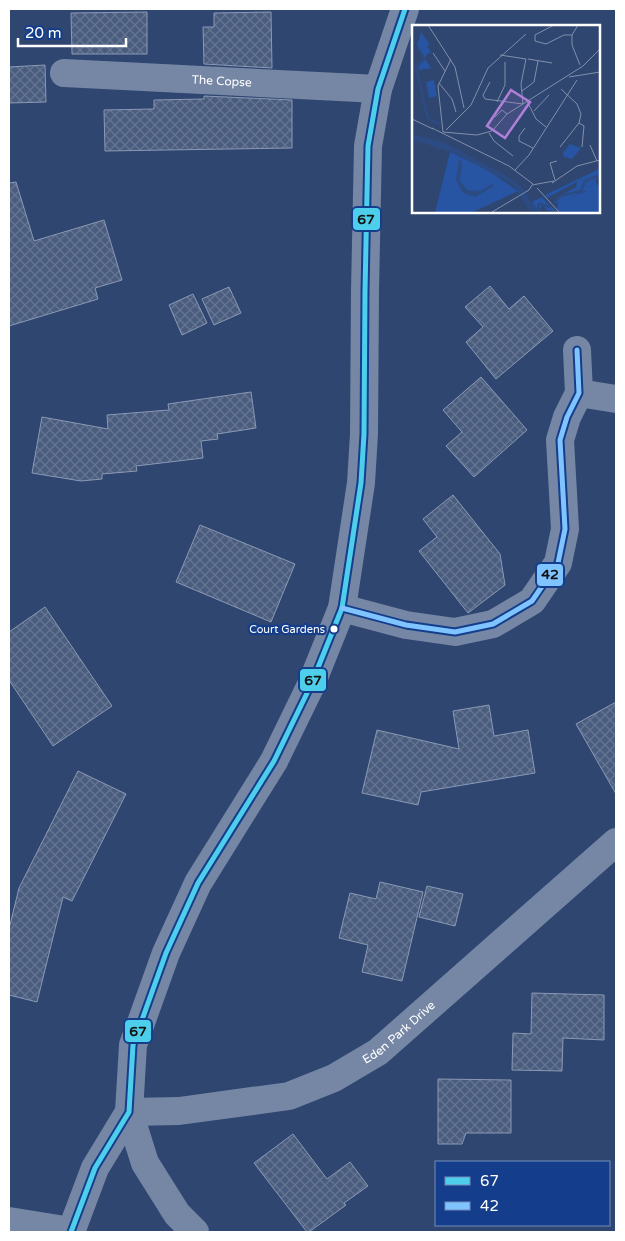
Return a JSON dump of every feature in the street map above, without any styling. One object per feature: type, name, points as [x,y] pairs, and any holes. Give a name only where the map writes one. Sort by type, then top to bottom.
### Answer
[{"type":"street","points":[[195,1232],[177,1214],[145,1163],[129,1112],[133,1044],[166,953],[198,883],[274,761],[312,685],[342,608],[361,483],[364,434],[368,146],[378,89],[404,9]]},
{"type":"street","name":"The Copse","points":[[64,73],[378,89]]},
{"type":"street","points":[[342,608],[406,625],[455,632],[493,624],[532,602],[558,563],[565,529],[560,440],[567,417],[579,393],[576,350]]},
{"type":"street","points":[[579,393],[616,399]]},
{"type":"street","name":"Eden Park Drive","points":[[129,1112],[179,1111],[289,1096],[334,1078],[378,1052],[616,842]]},
{"type":"street","points":[[9,1220],[71,1232],[95,1168],[129,1112]]},
{"type":"building","points":[[147,12],[147,54],[72,54],[71,13]]},
{"type":"building","points":[[271,12],[272,68],[204,64],[203,27],[214,27],[214,13]]},
{"type":"building","points":[[45,65],[46,102],[9,103],[9,67]]},
{"type":"building","points":[[204,96],[292,100],[292,148],[105,151],[104,110],[154,109],[154,100],[204,99]]},
{"type":"building","points":[[16,182],[34,241],[104,220],[122,280],[95,288],[98,299],[9,326],[9,183]]},
{"type":"building","points":[[490,286],[509,309],[524,296],[553,331],[496,379],[466,342],[483,327],[465,307]]},
{"type":"building","points":[[229,287],[241,313],[214,325],[202,299]]},
{"type":"building","points":[[193,294],[207,323],[182,335],[169,305]]},
{"type":"building","points":[[481,377],[527,430],[474,477],[446,446],[462,432],[443,410]]},
{"type":"building","points":[[251,392],[256,428],[217,434],[218,439],[201,441],[203,458],[136,466],[137,471],[102,474],[102,479],[81,481],[32,473],[42,417],[108,429],[107,415],[169,410],[168,404]]},
{"type":"building","points":[[453,495],[500,554],[505,585],[468,613],[419,551],[437,537],[423,519]]},
{"type":"building","points":[[200,525],[295,564],[271,622],[176,582]]},
{"type":"building","points":[[45,607],[112,706],[53,746],[9,680],[9,632]]},
{"type":"building","points":[[616,702],[616,794],[576,724]]},
{"type":"building","points":[[489,705],[494,736],[528,730],[535,773],[421,792],[418,805],[362,793],[377,730],[459,749],[453,711]]},
{"type":"building","points":[[78,771],[126,794],[72,901],[63,897],[37,1002],[9,995],[9,929],[19,888]]},
{"type":"building","points":[[380,882],[423,892],[402,981],[362,972],[368,945],[339,938],[350,893],[376,899]]},
{"type":"building","points":[[427,886],[463,894],[455,926],[419,917]]},
{"type":"building","points":[[532,993],[604,995],[604,1040],[563,1038],[562,1071],[512,1070],[513,1033],[531,1034]]},
{"type":"building","points":[[438,1079],[511,1080],[511,1133],[466,1133],[462,1144],[438,1144]]},
{"type":"building","points":[[293,1134],[327,1179],[350,1162],[368,1186],[309,1232],[307,1232],[254,1163]]},
{"type":"transit line","name":"67","points":[[71,1232],[95,1168],[129,1112],[133,1045],[166,953],[198,883],[274,761],[311,685],[342,608],[361,483],[364,434],[368,146],[378,89],[405,9]]},
{"type":"transit line","name":"42","points":[[342,608],[406,625],[455,632],[493,624],[532,601],[558,563],[565,529],[560,440],[567,417],[579,393],[577,350]]},
{"type":"place","name":"Court Gardens","points":[[334,629]]}]
